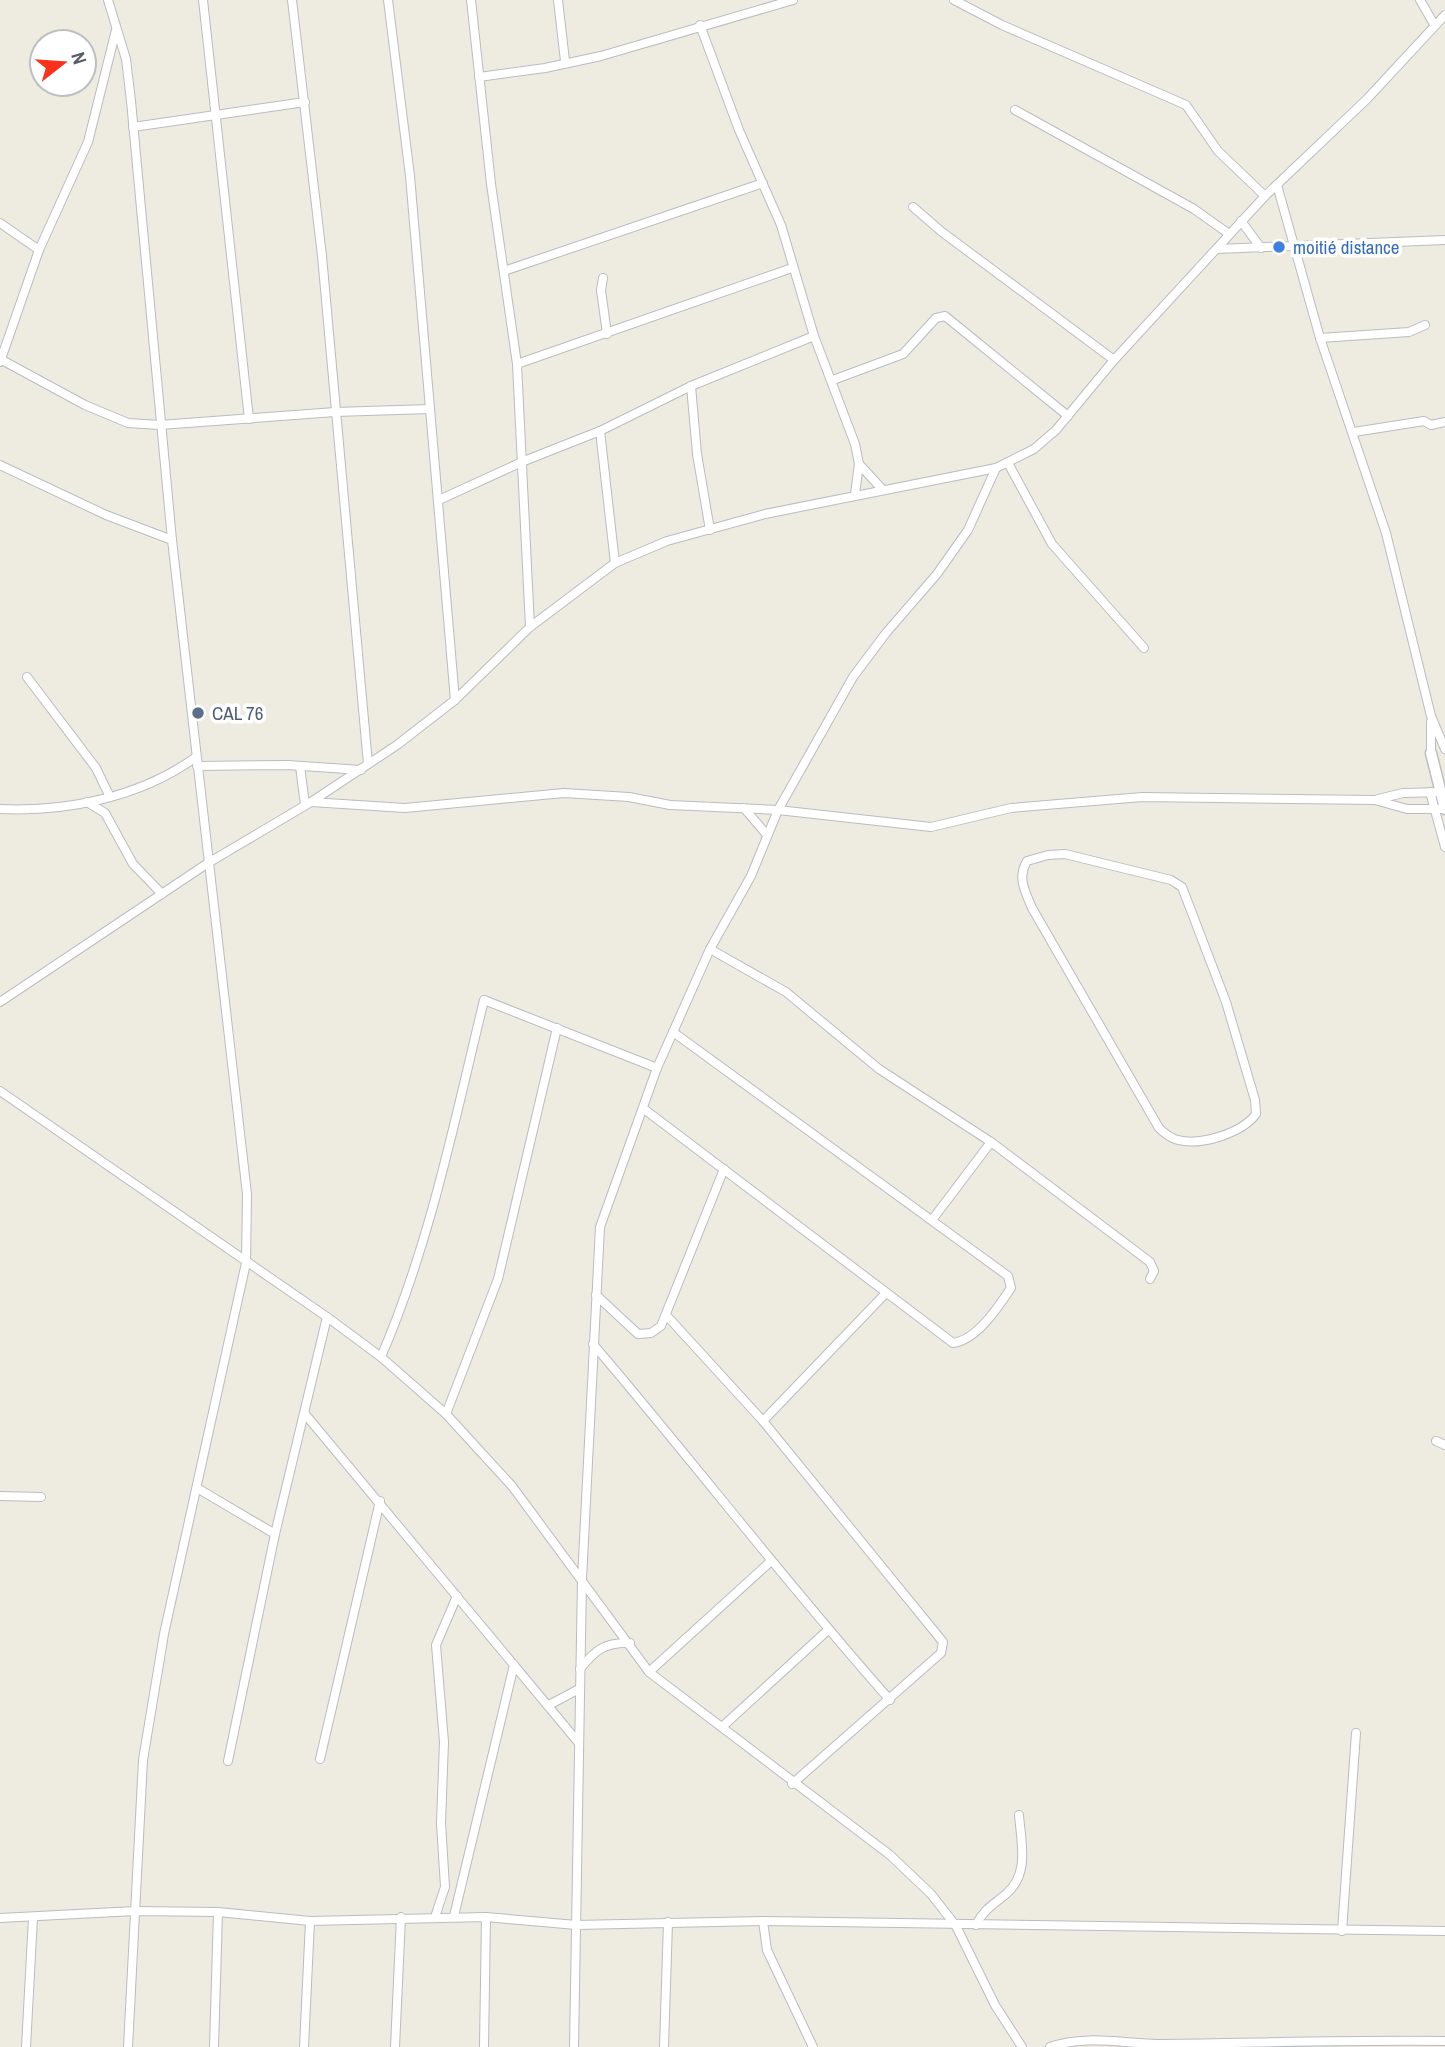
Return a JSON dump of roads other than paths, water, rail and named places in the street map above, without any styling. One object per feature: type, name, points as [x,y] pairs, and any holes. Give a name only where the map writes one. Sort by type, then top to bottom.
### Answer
[{"type":"main road","points":[[1432,753],[1442,809]]},
{"type":"street","points":[[108,0],[126,59],[172,540],[247,1194],[246,1263],[164,1634],[143,1760],[128,2047]]},
{"type":"street","points":[[202,0],[249,419]]},
{"type":"street","points":[[292,0],[305,102],[335,412],[364,767]]},
{"type":"street","points":[[388,0],[410,176],[454,700]]},
{"type":"street","points":[[471,0],[517,364],[524,461],[530,627]]},
{"type":"street","points":[[558,0],[565,61]]},
{"type":"street","points":[[479,77],[545,68],[565,61],[600,56],[793,0]]},
{"type":"street","points":[[954,0],[1002,25],[1186,105],[1218,151],[1265,195]]},
{"type":"street","points":[[1420,0],[1436,26]]},
{"type":"street","points":[[0,1002],[208,863],[308,804],[364,767],[454,700],[530,627],[615,563],[649,548],[710,530],[855,494],[996,468],[1045,440],[1265,195],[1367,99],[1445,15]]},
{"type":"street","points":[[701,25],[739,130],[781,225],[814,335],[833,380],[859,464],[855,494]]},
{"type":"street","points":[[117,27],[88,142],[40,250],[0,360],[85,405],[128,423],[160,425],[335,412],[430,409]]},
{"type":"street","points":[[133,127],[305,102]]},
{"type":"street","points":[[1015,110],[1194,209],[1229,234]]},
{"type":"street","points":[[504,271],[763,183]]},
{"type":"street","points":[[1277,185],[1320,338],[1386,533],[1431,716],[1445,749]]},
{"type":"street","points":[[913,207],[942,232],[1115,360]]},
{"type":"street","points":[[1241,221],[1261,248]]},
{"type":"street","points":[[0,223],[40,250]]},
{"type":"street","points":[[1217,249],[1296,248],[1445,240]]},
{"type":"street","points":[[517,364],[792,268]]},
{"type":"street","points":[[603,278],[601,290],[607,334]]},
{"type":"street","points":[[833,380],[903,354],[936,318],[945,316],[1068,416]]},
{"type":"street","points":[[1320,338],[1409,332],[1425,325]]},
{"type":"street","points":[[439,500],[524,461],[600,431],[691,386],[814,335]]},
{"type":"street","points":[[691,386],[696,454],[710,530]]},
{"type":"street","points":[[1354,432],[1424,421],[1431,425],[1445,422]]},
{"type":"street","points":[[600,431],[615,563]]},
{"type":"street","points":[[1008,463],[1052,544],[1144,648]]},
{"type":"street","points":[[859,464],[882,489]]},
{"type":"street","points":[[0,465],[106,515],[172,540]]},
{"type":"street","points":[[574,2047],[582,1579],[600,1227],[657,1068],[710,949],[751,876],[778,810],[853,677],[886,633],[937,574],[968,530],[996,468]]},
{"type":"street","points":[[27,677],[96,768],[110,797]]},
{"type":"street","points":[[1431,716],[1432,753]]},
{"type":"street","points":[[0,809],[32,811],[110,797],[168,777],[197,762],[364,767]]},
{"type":"street","points":[[300,766],[308,804]]},
{"type":"street","points":[[308,804],[405,808],[564,793],[629,797],[670,805],[778,810],[931,827],[1011,808],[1142,797],[1375,800],[1403,793],[1438,792]]},
{"type":"street","points":[[1375,800],[1407,809],[1442,809],[1445,847]]},
{"type":"street","points":[[87,802],[105,813],[133,864],[162,894]]},
{"type":"street","points":[[744,808],[766,835]]},
{"type":"street","points":[[1065,854],[1171,880],[1182,887],[1226,1002],[1248,1073],[1257,1107],[1256,1114],[1247,1125],[1190,1141],[1177,1140],[1159,1128],[1032,908],[1021,877],[1027,861],[1065,854]]},
{"type":"street","points":[[710,949],[786,992],[879,1069],[990,1142],[1150,1262],[1154,1271],[1150,1279]]},
{"type":"street","points":[[381,1357],[395,1325],[427,1223],[484,999],[657,1068]]},
{"type":"street","points":[[446,1414],[501,1268],[557,1028]]},
{"type":"street","points":[[644,1108],[953,1343],[958,1343],[984,1322],[1011,1288],[1008,1276],[673,1032]]},
{"type":"street","points":[[0,1091],[327,1317],[381,1357],[446,1414],[512,1486],[649,1672],[909,1871],[931,1894],[956,1926],[995,2005],[1022,2047]]},
{"type":"street","points":[[932,1220],[990,1142]]},
{"type":"street","points":[[596,1295],[638,1334],[651,1333],[667,1316],[724,1169]]},
{"type":"street","points":[[763,1421],[886,1293]]},
{"type":"street","points":[[667,1316],[763,1421],[940,1636],[941,1653],[792,1784]]},
{"type":"street","points":[[228,1761],[275,1534],[327,1317]]},
{"type":"street","points":[[593,1344],[770,1562],[890,1700]]},
{"type":"street","points":[[305,1414],[578,1742]]},
{"type":"street","points":[[197,1488],[275,1534]]},
{"type":"street","points":[[0,1496],[41,1497]]},
{"type":"street","points":[[320,1759],[380,1502]]},
{"type":"street","points":[[649,1672],[770,1562]]},
{"type":"street","points":[[435,1917],[445,1887],[442,1823],[444,1742],[436,1646],[457,1596]]},
{"type":"street","points":[[722,1727],[828,1630]]},
{"type":"street","points":[[580,1669],[600,1647],[630,1643]]},
{"type":"street","points":[[454,1916],[514,1665]]},
{"type":"street","points":[[549,1705],[579,1689]]},
{"type":"street","points":[[1342,1931],[1356,1733]]},
{"type":"street","points":[[976,1925],[985,1909],[1009,1891],[1021,1875],[1019,1815]]},
{"type":"street","points":[[0,1918],[135,1911],[218,1912],[310,1921],[454,1916],[576,1925],[763,1921],[956,1926],[1444,1931]]},
{"type":"street","points":[[214,2047],[218,1912]]},
{"type":"street","points":[[395,2047],[401,1917]]},
{"type":"street","points":[[485,2047],[486,1917]]},
{"type":"street","points":[[26,2047],[33,1918]]},
{"type":"street","points":[[304,2047],[310,1921]]},
{"type":"street","points":[[763,1921],[767,1950],[813,2047]]},
{"type":"street","points":[[664,2047],[668,1922]]},
{"type":"street","points":[[1050,2047],[1116,2040],[1157,2044],[1316,2039],[1445,2041]]},
{"type":"place","name":"moitié distance","points":[[1279,247]]},
{"type":"place","name":"CAL 76","points":[[198,713]]}]
